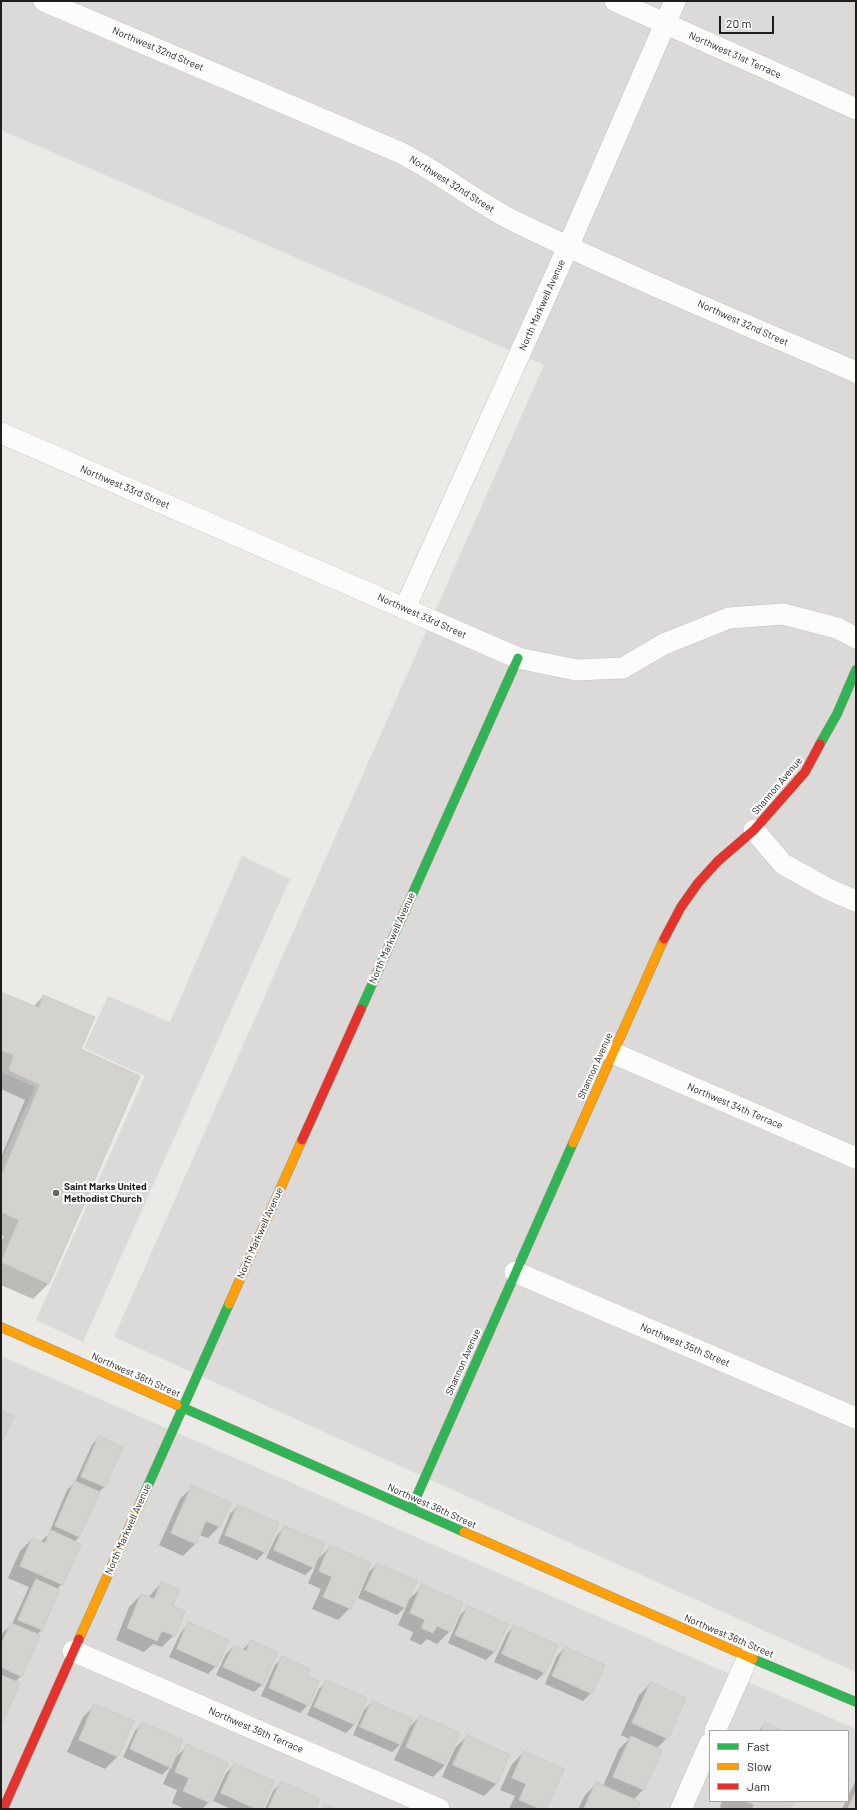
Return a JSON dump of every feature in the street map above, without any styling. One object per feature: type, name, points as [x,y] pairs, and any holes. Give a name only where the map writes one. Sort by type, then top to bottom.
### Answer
[{"type":"street","name":"Northwest 32nd Street","points":[[44,1],[399,152],[421,163],[478,202],[568,247],[856,372]]},
{"type":"street","name":"Northwest 31st Terrace","points":[[615,1],[856,108]]},
{"type":"street","name":"North Markwell Avenue","points":[[405,608],[568,247],[675,1]]},
{"type":"street","name":"Northwest 33rd Street","points":[[1,433],[518,658],[576,670],[623,668],[664,644],[729,618],[783,614],[837,628],[856,638]]},
{"type":"street","name":"North Markwell Avenue","points":[[3,1809],[518,658]]},
{"type":"street","name":"Shannon Avenue","points":[[411,1509],[661,944],[681,907],[698,883],[718,861],[754,830],[805,772],[837,714],[856,670]]},
{"type":"street","points":[[754,830],[783,864],[828,889],[856,901]]},
{"type":"street","name":"Northwest 34th Terrace","points":[[613,1053],[856,1158]]},
{"type":"street","name":"Northwest 35th Street","points":[[515,1272],[856,1418]]},
{"type":"street","name":"Northwest 36th Street","points":[[1,1327],[748,1657],[856,1702]]},
{"type":"street","name":"Northwest 36th Terrace","points":[[73,1651],[439,1809]]},
{"type":"street","points":[[715,1730],[748,1657]]},
{"type":"street","points":[[681,1809],[709,1745]]},
{"type":"shaded area","points":[[1,1],[856,1],[856,1672],[114,1337],[544,365],[1,130]]},
{"type":"shaded area","points":[[242,856],[290,879],[83,1342],[36,1320],[145,1076],[84,1048],[108,996],[170,1022]]},
{"type":"shaded area","points":[[1,1072],[35,1087],[1,1162]]},
{"type":"shaded area","points":[[1,1356],[856,1729],[856,1809],[1,1809]]},
{"type":"building","points":[[1,992],[39,1008],[43,995],[95,1017],[81,1049],[140,1076],[49,1284],[1,1262],[19,1220],[1,1212],[1,1177],[40,1085],[9,1070],[14,1055],[1,1050]]},
{"type":"building","points":[[1,1410],[14,1416],[3,1440],[1,1439]]},
{"type":"building","points":[[99,1436],[123,1447],[105,1487],[81,1477]]},
{"type":"building","points":[[75,1481],[100,1492],[79,1537],[55,1526]]},
{"type":"building","points":[[192,1485],[231,1503],[220,1527],[206,1521],[196,1544],[171,1533]]},
{"type":"building","points":[[238,1505],[279,1523],[266,1553],[225,1535]]},
{"type":"building","points":[[284,1526],[325,1543],[314,1568],[274,1550]]},
{"type":"building","points":[[51,1530],[81,1544],[63,1585],[20,1566],[32,1538],[45,1543]]},
{"type":"building","points":[[330,1545],[371,1563],[351,1609],[323,1597],[332,1577],[319,1571]]},
{"type":"building","points":[[377,1563],[417,1581],[405,1608],[365,1590]]},
{"type":"building","points":[[36,1579],[60,1590],[42,1630],[18,1620]]},
{"type":"building","points":[[161,1582],[180,1589],[173,1606],[185,1611],[175,1636],[162,1631],[157,1641],[127,1628],[141,1594],[154,1599]]},
{"type":"building","points":[[422,1584],[463,1603],[450,1632],[437,1626],[433,1633],[421,1628],[425,1620],[410,1613]]},
{"type":"building","points":[[468,1606],[508,1624],[495,1652],[455,1635]]},
{"type":"building","points":[[188,1622],[229,1640],[217,1667],[177,1649]]},
{"type":"building","points":[[11,1623],[40,1635],[22,1677],[1,1667],[1,1645]]},
{"type":"building","points":[[514,1625],[558,1645],[545,1673],[502,1654]]},
{"type":"building","points":[[251,1640],[278,1652],[263,1685],[223,1667],[234,1645],[246,1651]]},
{"type":"building","points":[[565,1647],[605,1665],[592,1694],[552,1676]]},
{"type":"building","points":[[282,1656],[310,1669],[307,1676],[319,1681],[309,1706],[269,1688]]},
{"type":"building","points":[[1,1675],[20,1683],[3,1722],[1,1721]]},
{"type":"building","points":[[326,1680],[367,1698],[355,1725],[314,1707]]},
{"type":"building","points":[[651,1682],[686,1698],[668,1739],[632,1723]]},
{"type":"building","points":[[372,1701],[413,1719],[401,1745],[360,1727]]},
{"type":"building","points":[[94,1704],[134,1721],[118,1757],[79,1740]]},
{"type":"building","points":[[420,1715],[460,1733],[445,1765],[406,1747]]},
{"type":"building","points":[[142,1722],[183,1740],[171,1768],[130,1749]]},
{"type":"building","points":[[765,1723],[781,1730],[762,1730]]},
{"type":"building","points":[[467,1735],[510,1755],[497,1784],[453,1765]]},
{"type":"building","points":[[631,1736],[662,1750],[644,1790],[613,1777]]},
{"type":"building","points":[[187,1744],[228,1763],[210,1803],[183,1791],[189,1778],[175,1772]]},
{"type":"building","points":[[524,1751],[564,1769],[546,1809],[540,1809],[519,1800],[526,1784],[512,1778]]},
{"type":"building","points":[[234,1764],[274,1781],[262,1809],[256,1809],[221,1793]]},
{"type":"building","points":[[281,1781],[320,1799],[316,1809],[268,1809]]},
{"type":"building","points":[[596,1782],[640,1802],[637,1809],[584,1809]]},
{"type":"building","points":[[856,1791],[856,1809],[848,1809]]},
{"type":"building","points":[[747,1802],[794,1802],[790,1809],[752,1809],[754,1805]]},
{"type":"building","points":[[325,1804],[337,1809],[323,1809]]},
{"type":"traffic: fast","points":[[361,1009],[518,658]]},
{"type":"traffic: fast","points":[[820,744],[837,714],[856,670]]},
{"type":"traffic: fast","points":[[411,1509],[573,1143]]},
{"type":"traffic: fast","points":[[142,1499],[229,1304]]},
{"type":"traffic: fast","points":[[177,1405],[464,1532]]},
{"type":"traffic: fast","points":[[753,1659],[856,1702]]},
{"type":"traffic: slow","points":[[573,1143],[664,939]]},
{"type":"traffic: slow","points":[[229,1304],[302,1140]]},
{"type":"traffic: slow","points":[[1,1327],[177,1405]]},
{"type":"traffic: slow","points":[[79,1639],[142,1499]]},
{"type":"traffic: slow","points":[[464,1532],[753,1659]]},
{"type":"traffic: jam","points":[[664,939],[681,907],[698,883],[718,861],[754,830],[805,772],[820,744]]},
{"type":"traffic: jam","points":[[302,1140],[361,1009]]},
{"type":"traffic: jam","points":[[3,1809],[79,1639]]},
{"type":"place","name":"Saint Marks United Methodist Church","points":[[56,1193]]}]
